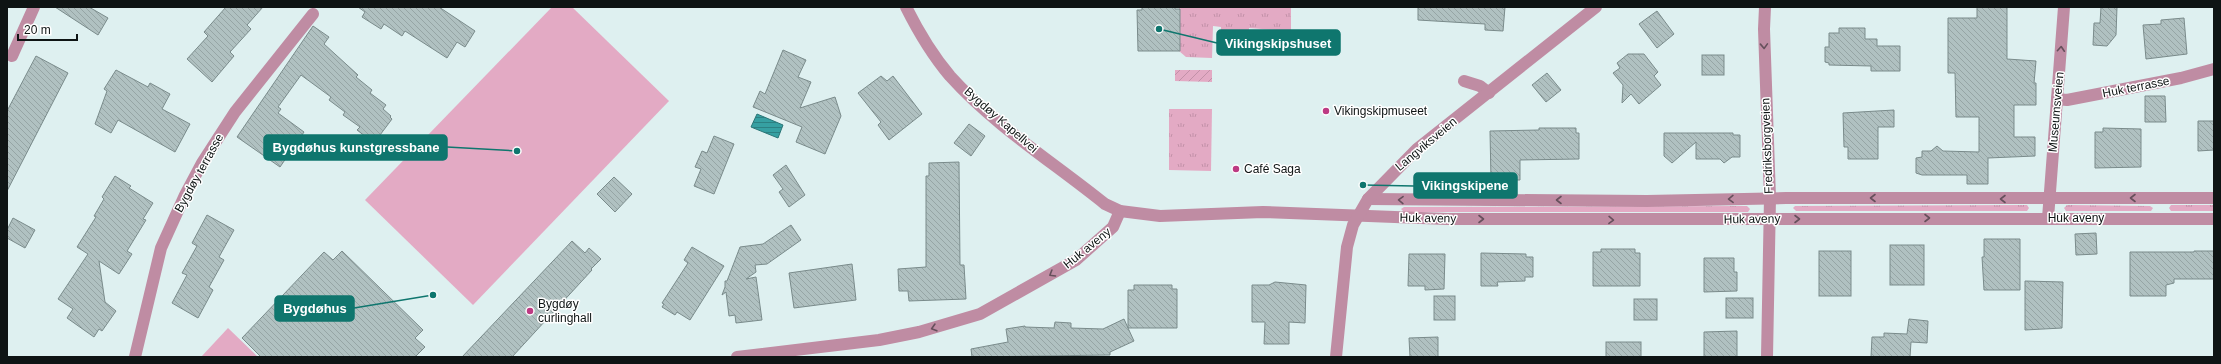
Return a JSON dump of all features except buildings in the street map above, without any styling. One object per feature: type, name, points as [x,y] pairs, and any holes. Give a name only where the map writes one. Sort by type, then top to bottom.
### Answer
[{"type":"street","points":[[9,59],[34,7]]},
{"type":"street","name":"Bygdøy Kapellvei","points":[[906,7],[918,30],[950,76],[991,116],[1105,204],[1120,211]]},
{"type":"street","name":"Langviksveien","points":[[1336,357],[1347,247],[1358,215],[1368,199],[1417,149],[1596,7]]},
{"type":"street","name":"Fredriksborgveien","points":[[1765,7],[1764,29],[1770,198],[1767,357]]},
{"type":"street","name":"Museumsveien","points":[[2048,218],[2048,199],[2064,7]]},
{"type":"street","name":"Bygdøy terrasse","points":[[135,357],[161,248],[185,195],[202,163],[235,112],[313,14]]},
{"type":"street","name":"Huk terrasse","points":[[2057,99],[2067,100],[2120,90],[2181,78],[2214,69]]},
{"type":"street","points":[[1464,81],[1480,86],[1489,93]]},
{"type":"street","name":"Huk aveny","points":[[1368,199],[1647,201],[1770,198],[2214,198]]},
{"type":"street","points":[[2162,198],[2162,218]]},
{"type":"street","name":"Huk aveny","points":[[737,357],[879,340],[919,332],[980,314],[1076,260],[1113,227],[1120,211],[1160,216],[1262,212],[1447,219],[2214,219]]},
{"type":"green space","points":[[552,7],[572,7],[669,101],[473,305],[365,200]]},
{"type":"green space","points":[[1179,7],[1291,7],[1291,31],[1249,28],[1248,51],[1220,50],[1221,27],[1213,26],[1212,58],[1186,57],[1179,51]]},
{"type":"green space","points":[[1175,70],[1212,70],[1212,82],[1175,81]]},
{"type":"green space","points":[[1169,109],[1212,109],[1211,171],[1169,170]]},
{"type":"green space","points":[[2027,205],[2029,208],[2027,211],[1796,211],[1793,208],[1795,206]]},
{"type":"green space","points":[[2067,205],[2150,206],[2153,208],[2151,211],[2066,211],[2064,208]]},
{"type":"green space","points":[[2171,205],[2214,205],[2214,211],[2171,211],[2169,208]]},
{"type":"green space","points":[[1747,206],[1750,209],[1748,212],[1404,212],[1401,209],[1404,207]]},
{"type":"green space","points":[[228,328],[258,357],[201,357]]},
{"type":"water","points":[[757,114],[783,125],[778,138],[751,127]]},
{"type":"place","name":"Vikingskipshuset","points":[[1159,29]]},
{"type":"place","name":"Vikingskipmuseet","points":[[1326,111]]},
{"type":"place","name":"Bygdøhus kunstgressbane","points":[[517,151]]},
{"type":"place","name":"Café Saga","points":[[1236,169]]},
{"type":"place","name":"Vikingskipene","points":[[1363,185]]},
{"type":"place","name":"Bygdøhus","points":[[433,295]]},
{"type":"place","name":"Bygdøy curlinghall","points":[[530,311]]}]
